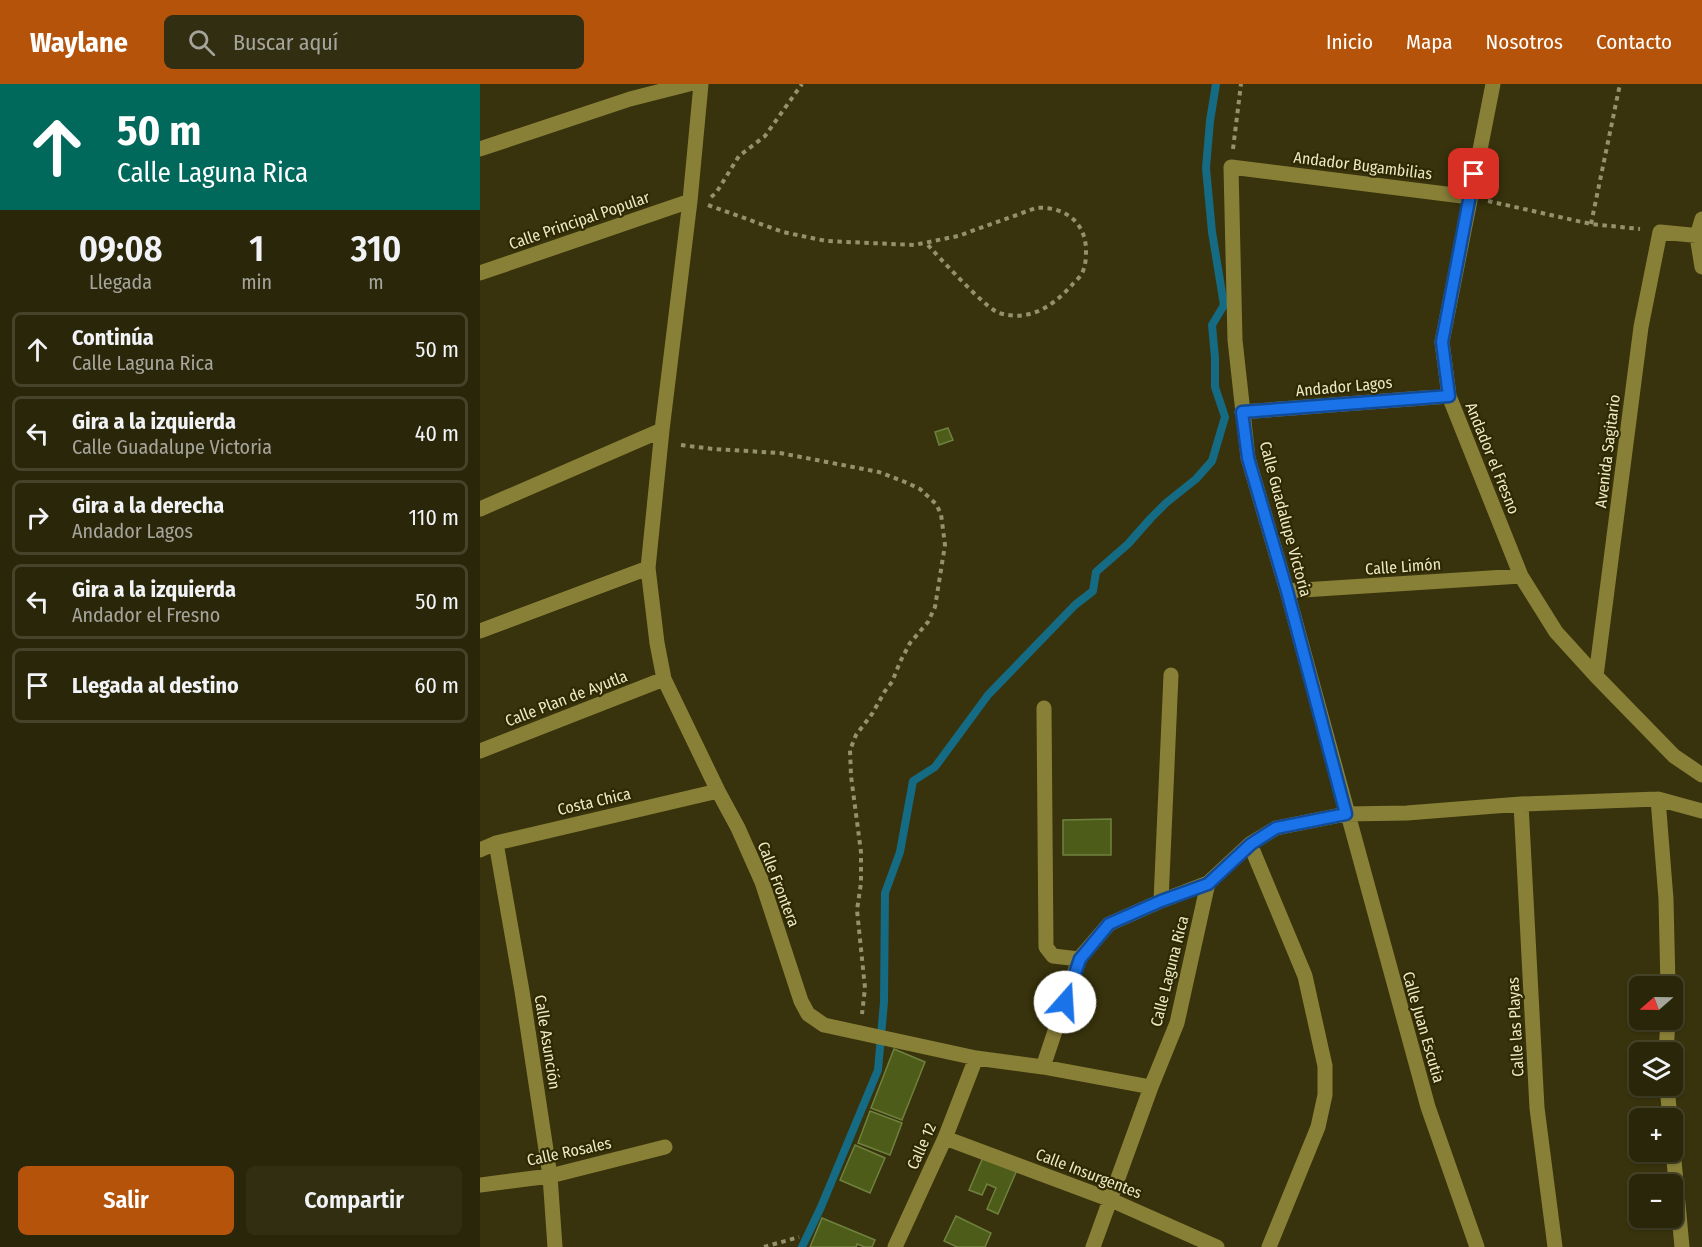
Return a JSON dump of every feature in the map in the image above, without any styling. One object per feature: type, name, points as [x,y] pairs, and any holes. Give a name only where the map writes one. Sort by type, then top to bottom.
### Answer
[{"type":"street","points":[[480,149],[630,99],[689,84]]},
{"type":"street","name":"Calle Frontera","points":[[701,84],[690,201],[648,568],[664,679],[738,828],[762,882],[801,1001],[808,1014],[824,1025],[976,1058],[1043,1067],[1151,1087]]},
{"type":"street","name":"Andador el Fresno","points":[[1493,84],[1442,342],[1449,396],[1521,576],[1556,632],[1674,756],[1702,775]]},
{"type":"street","name":"Andador Bugambilias","points":[[1231,166],[1470,197]]},
{"type":"street","name":"Calle Guadalupe Victoria","points":[[1231,166],[1235,340],[1248,458],[1287,591],[1346,814]]},
{"type":"street","name":"Calle Principal Popular","points":[[480,273],[690,201]]},
{"type":"street","points":[[1702,219],[1700,236],[1702,267]]},
{"type":"street","points":[[1660,232],[1700,236]]},
{"type":"street","name":"Avenida Sagitario","points":[[1596,676],[1641,327],[1660,232]]},
{"type":"street","name":"Andador Lagos","points":[[1242,412],[1449,396]]},
{"type":"street","points":[[480,509],[662,436]]},
{"type":"street","points":[[480,631],[648,568]]},
{"type":"street","name":"Calle Limón","points":[[1287,591],[1521,576]]},
{"type":"street","points":[[1161,901],[1171,675]]},
{"type":"street","name":"Calle Plan de Ayutla","points":[[480,751],[664,679]]},
{"type":"street","points":[[1044,708],[1046,947],[1053,956],[1080,959]]},
{"type":"street","name":"Costa Chica","points":[[480,850],[496,843],[718,791]]},
{"type":"street","points":[[1043,1067],[1080,959],[1109,924],[1161,901],[1208,884],[1251,844],[1276,828],[1346,814],[1407,813],[1521,804],[1658,799],[1702,811]]},
{"type":"street","points":[[1658,799],[1666,899],[1668,976]]},
{"type":"street","name":"Calle las Playas","points":[[1521,804],[1537,1108],[1555,1247]]},
{"type":"street","name":"Calle Juan Escutia","points":[[1346,814],[1428,1107],[1477,1247]]},
{"type":"street","name":"Calle Asunción","points":[[496,843],[522,990],[550,1176],[555,1247]]},
{"type":"street","points":[[1251,844],[1305,975],[1325,1066],[1324,1095],[1318,1127],[1269,1247]]},
{"type":"street","name":"Calle Laguna Rica","points":[[1093,1247],[1151,1087],[1177,1023],[1208,884]]},
{"type":"street","name":"Calle 12","points":[[895,1247],[945,1138],[976,1058]]},
{"type":"street","name":"Calle Insurgentes","points":[[945,1138],[1111,1200],[1217,1247]]},
{"type":"street","name":"Calle Rosales","points":[[480,1185],[550,1176],[665,1147]]},
{"type":"street","points":[[1674,1162],[1682,1247]]},
{"type":"path","points":[[802,84],[765,136],[739,156],[716,193],[704,204],[783,232],[826,242],[914,245],[958,236],[1036,207],[1047,207],[1068,214],[1082,230],[1086,263],[1083,273],[1060,298],[1041,311],[1031,315],[1019,315],[997,312],[980,299],[926,243]]},
{"type":"path","points":[[1231,166],[1241,84]]},
{"type":"path","points":[[1591,224],[1620,84]]},
{"type":"path","points":[[1470,197],[1591,224],[1660,232]]},
{"type":"path","points":[[662,436],[713,449],[780,453],[879,472],[920,489],[936,504],[941,514],[945,545],[935,607],[927,622],[910,643],[892,682],[856,735],[850,750],[861,852],[861,883],[857,910],[865,988],[861,1033]]},
{"type":"path","points":[[764,1247],[799,1237]]},
{"type":"building","points":[[948,428],[953,440],[939,445],[935,432]]},
{"type":"building","points":[[1111,819],[1111,855],[1063,855],[1063,820]]},
{"type":"building","points":[[894,1049],[925,1062],[902,1120],[871,1108]]},
{"type":"building","points":[[870,1111],[902,1123],[890,1155],[858,1143]]},
{"type":"building","points":[[855,1145],[885,1158],[870,1193],[840,1180]]},
{"type":"building","points":[[984,1155],[1017,1170],[998,1214],[987,1209],[996,1188],[987,1184],[982,1195],[969,1190]]},
{"type":"building","points":[[956,1216],[991,1233],[985,1247],[957,1247],[944,1241]]},
{"type":"building","points":[[822,1218],[875,1240],[872,1247],[857,1244],[856,1247],[810,1247]]},
{"type":"waterway","points":[[802,1247],[878,1070],[884,1002],[885,893],[900,852],[913,781],[935,767],[988,695],[1075,605],[1093,591],[1096,572],[1128,544],[1166,503],[1196,479],[1212,461],[1225,417],[1215,387],[1212,325],[1224,305],[1212,232],[1206,168],[1216,84]]},
{"type":"route","points":[[1065,1002],[1080,959],[1109,924],[1161,901],[1208,884],[1251,844],[1276,828],[1346,814],[1287,591],[1248,458],[1242,412],[1449,396],[1442,342],[1474,174]]}]
